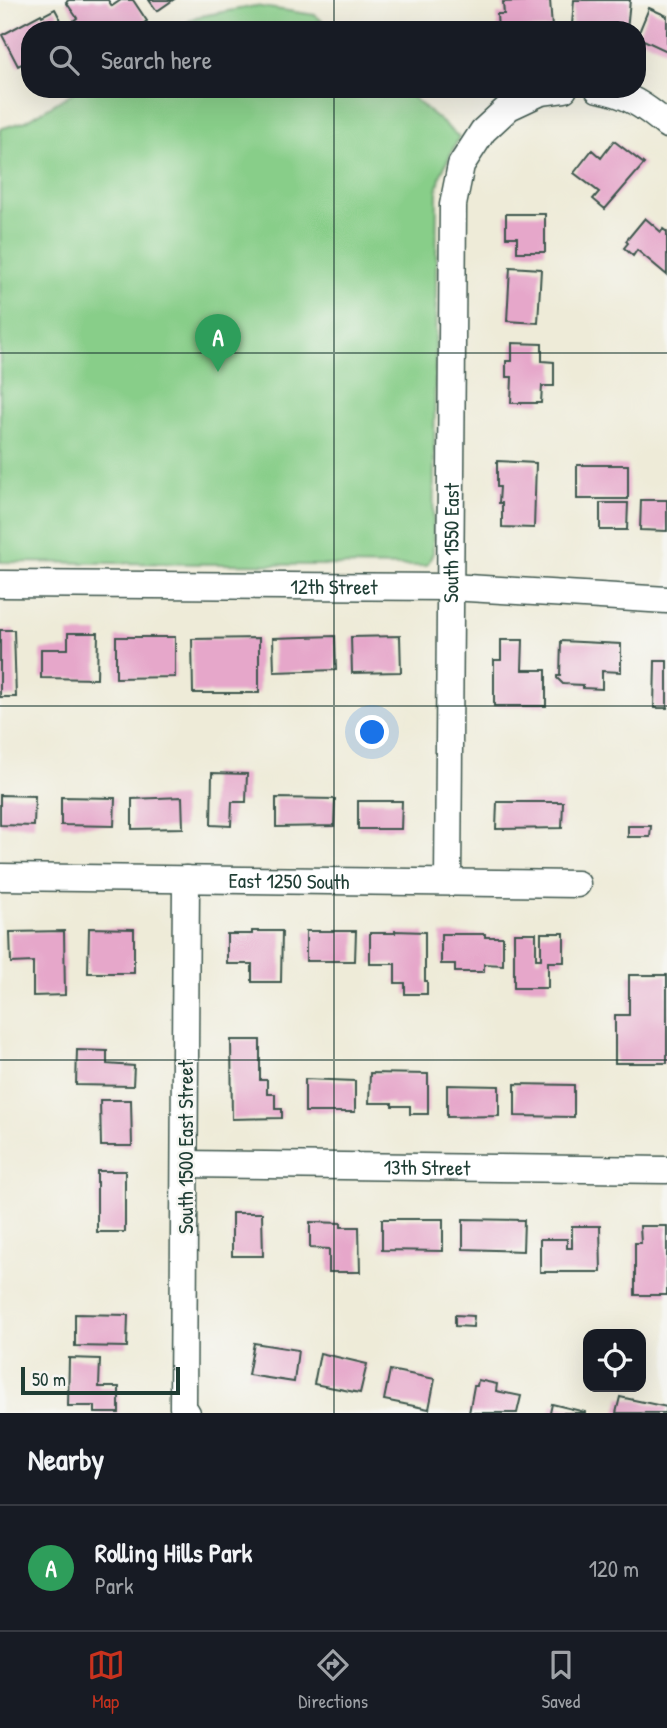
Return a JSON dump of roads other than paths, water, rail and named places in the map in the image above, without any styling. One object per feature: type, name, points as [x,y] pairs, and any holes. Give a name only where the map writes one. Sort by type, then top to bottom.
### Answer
[{"type":"street","name":"South 1550 East","points":[[448,881],[453,205],[461,165],[483,131],[509,107],[528,98]]},
{"type":"street","points":[[628,98],[667,125]]},
{"type":"street","name":"12th Street","points":[[0,584],[450,587],[667,600]]},
{"type":"street","name":"East 1250 South","points":[[0,877],[577,884]]},
{"type":"street","name":"South 1500 East Street","points":[[186,879],[183,1408],[187,1413]]},
{"type":"street","name":"13th Street","points":[[185,1164],[667,1170]]},
{"type":"place","name":"Rolling Hills Park","points":[[218,372]]}]
